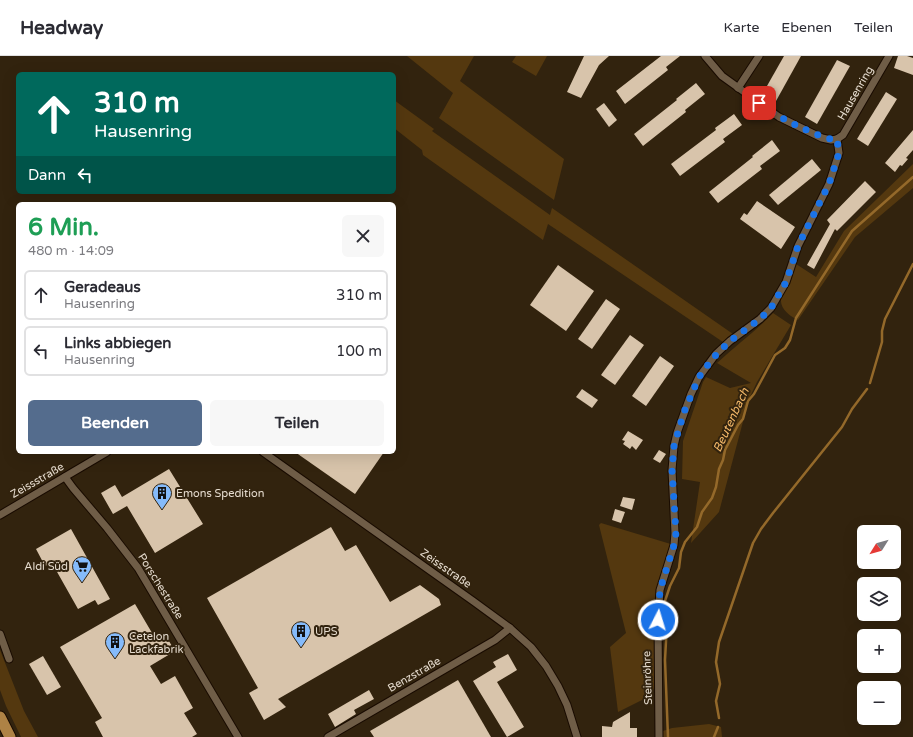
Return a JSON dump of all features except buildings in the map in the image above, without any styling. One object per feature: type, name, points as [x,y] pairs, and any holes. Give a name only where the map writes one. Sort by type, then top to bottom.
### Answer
[{"type":"main road","points":[[0,717],[10,737]]},
{"type":"street","points":[[705,56],[722,76],[778,117],[822,138],[831,140],[837,139]]},
{"type":"street","points":[[738,88],[759,56]]},
{"type":"street","name":"Hausenring","points":[[837,139],[843,135],[847,129],[889,56]]},
{"type":"street","name":"Steinröhre","points":[[659,737],[658,620],[660,590],[674,545],[676,533],[672,470],[676,433],[690,394],[699,377],[716,354],[730,341],[760,319],[771,308],[786,282],[798,246],[829,184],[839,153],[837,139]]},
{"type":"street","name":"Zeissstraße","points":[[0,515],[104,454]]},
{"type":"street","name":"Zeissstraße","points":[[266,454],[510,628],[531,647],[554,679],[567,705],[577,737]]},
{"type":"street","name":"Porschestraße","points":[[65,476],[138,568],[238,737]]},
{"type":"street","name":"Benzstraße","points":[[328,737],[495,640],[510,628]]},
{"type":"street","points":[[0,634],[10,659]]},
{"type":"shaded area","points":[[407,56],[474,56],[460,81],[564,159],[554,200],[439,118],[453,93]]},
{"type":"shaded area","points":[[516,56],[547,56],[536,76],[512,62]]},
{"type":"shaded area","points":[[396,101],[434,129],[432,131],[550,215],[552,208],[733,334],[723,342],[548,224],[543,240],[423,155],[422,150],[396,130]]},
{"type":"shaded area","points":[[913,164],[913,188],[855,237],[798,320],[789,314],[782,306],[781,299],[796,264],[816,277],[844,231]]},
{"type":"shaded area","points":[[773,313],[791,325],[757,382],[749,399],[719,512],[691,543],[700,482],[682,479],[683,441],[703,382],[706,377],[730,388],[751,383],[717,363]]},
{"type":"shaded area","points":[[601,523],[674,545],[655,620],[654,687],[652,695],[618,712],[610,647],[626,633],[599,525]]},
{"type":"shaded area","points":[[0,650],[24,711],[38,737],[21,737],[6,706],[0,690]]},
{"type":"shaded area","points":[[709,724],[721,727],[722,737],[663,737],[663,731],[672,728]]},
{"type":"waterway","name":"Beutenbach","points":[[668,737],[665,660],[667,623],[665,601],[670,586],[679,568],[681,552],[685,542],[697,527],[702,512],[712,498],[725,450],[738,425],[743,419],[748,401],[754,394],[775,355],[785,348],[790,340],[796,318],[852,231],[913,177]]},
{"type":"waterway","points":[[870,383],[882,342],[882,331],[885,319],[913,264]]},
{"type":"waterway","points":[[719,718],[716,701],[720,684],[716,662],[719,642],[753,543],[773,513],[842,427],[852,409],[867,389]]},
{"type":"waterway","points":[[714,737],[718,727]]},
{"type":"place","name":"Emons Spedition","points":[[162,510]]},
{"type":"place","name":"Aldi Süd","points":[[82,583]]},
{"type":"place","name":"UPS","points":[[301,648]]},
{"type":"place","name":"Cetelon Lackfabrik","points":[[115,659]]},
{"type":"route","points":[[658,620],[660,590],[674,545],[676,533],[672,470],[674,446],[676,433],[690,394],[699,377],[716,354],[730,341],[760,319],[771,308],[786,282],[798,246],[823,199],[839,153],[837,139],[831,140],[822,138],[815,133],[778,117],[759,103]]}]
